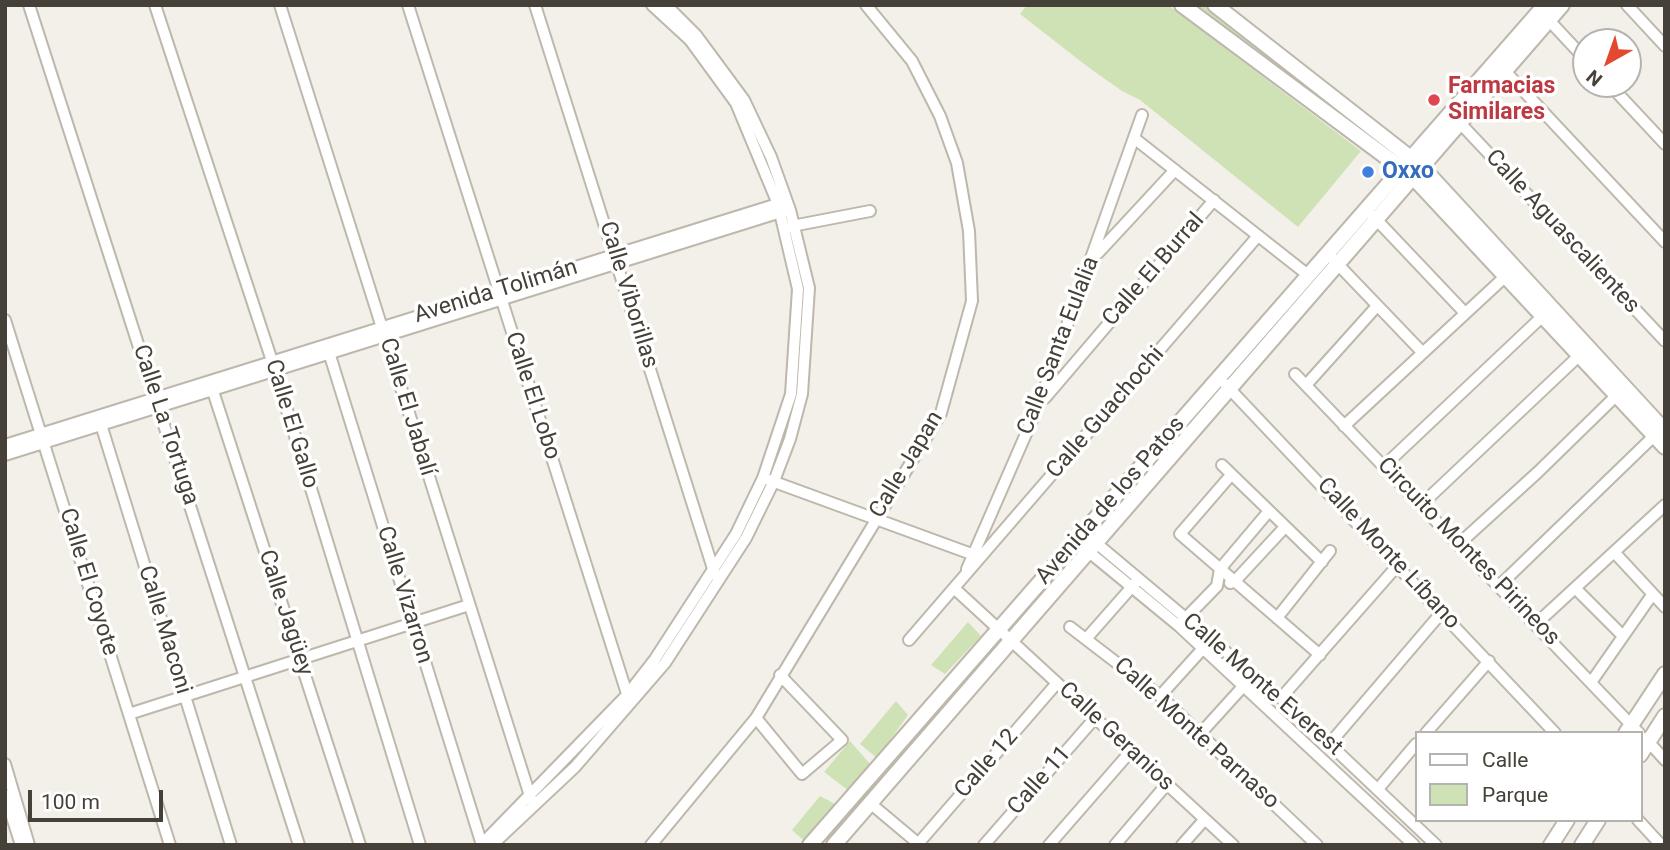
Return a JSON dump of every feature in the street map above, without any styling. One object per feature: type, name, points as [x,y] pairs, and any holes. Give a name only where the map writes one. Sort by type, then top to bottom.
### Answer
[{"type":"street","name":"Calle La Tortuga","points":[[29,5],[299,845]]},
{"type":"street","name":"Calle El Gallo","points":[[155,5],[273,366],[420,845]]},
{"type":"street","name":"Calle El Jabalí","points":[[280,5],[534,808]]},
{"type":"street","name":"Calle El Lobo","points":[[408,5],[629,701]]},
{"type":"street","name":"Calle Viborillas","points":[[535,5],[718,584]]},
{"type":"street","points":[[652,5],[693,38]]},
{"type":"street","points":[[484,844],[534,808],[665,663],[718,584],[769,479],[801,348],[798,289],[784,207],[744,100],[666,5]]},
{"type":"street","name":"Calle Japan","points":[[651,845],[756,719],[780,675],[941,413],[972,301],[969,231],[953,151],[940,116],[912,61],[866,5]]},
{"type":"street","points":[[1182,5],[1406,161]]},
{"type":"street","points":[[1215,5],[1406,161],[1660,433],[1665,447]]},
{"type":"street","points":[[1562,5],[1545,12],[1572,44]]},
{"type":"street","points":[[1627,5],[1665,46]]},
{"type":"street","name":"Avenida de los Patos","points":[[834,845],[1092,547],[1326,253],[1406,161],[1545,12]]},
{"type":"street","name":"Avenida de los Patos","points":[[810,845],[1079,537],[1337,265],[1504,70],[1545,12]]},
{"type":"street","points":[[1504,70],[1665,242]]},
{"type":"street","points":[[1622,98],[1665,144]]},
{"type":"street","name":"Calle Santa Eulalia","points":[[955,589],[976,555],[1039,404],[1142,115]]},
{"type":"street","name":"Calle Aguascalientes","points":[[1460,122],[1665,341]]},
{"type":"street","points":[[1134,138],[1308,275]]},
{"type":"street","points":[[1093,257],[1175,170]]},
{"type":"street","name":"Calle El Burral","points":[[1039,404],[1214,200]]},
{"type":"street","name":"Avenida Tolimán","points":[[5,445],[43,437],[158,402],[784,207]]},
{"type":"street","points":[[1365,209],[1465,313]]},
{"type":"street","points":[[788,227],[870,211]]},
{"type":"street","name":"Calle Guachochi","points":[[976,555],[1257,237]]},
{"type":"street","points":[[1326,253],[1422,352]]},
{"type":"street","points":[[1344,426],[1510,272]]},
{"type":"street","points":[[1307,384],[1377,306]]},
{"type":"street","points":[[1384,466],[1547,312]]},
{"type":"street","name":"Calle El Coyote","points":[[5,320],[170,845]]},
{"type":"street","name":"Calle Vizarron","points":[[328,349],[484,844]]},
{"type":"street","points":[[1421,505],[1584,351]]},
{"type":"street","name":"Circuito Montes Pirineos","points":[[1294,374],[1307,384],[1344,426],[1592,681],[1634,731]]},
{"type":"street","name":"Calle Monte Líbano","points":[[1224,383],[1553,731]]},
{"type":"street","name":"Calle Jagüey","points":[[211,385],[360,845]]},
{"type":"street","points":[[1460,543],[1538,472],[1620,391]]},
{"type":"street","name":"Calle Maconi","points":[[99,420],[231,845]]},
{"type":"street","points":[[1500,585],[1660,433]]},
{"type":"street","name":"Avenida Tolimán","points":[[5,455],[43,437]]},
{"type":"street","points":[[1222,465],[1322,562]]},
{"type":"street","points":[[1231,475],[1180,534],[1320,654]]},
{"type":"street","points":[[769,479],[976,555]]},
{"type":"street","points":[[484,844],[530,795],[629,701],[713,573],[769,479]]},
{"type":"street","points":[[1537,624],[1661,509],[1665,522]]},
{"type":"street","points":[[1183,622],[1217,586],[1220,569],[1269,511]]},
{"type":"street","points":[[1217,586],[1235,582],[1285,527]]},
{"type":"street","name":"Calle Monte Everest","points":[[1079,537],[1207,644],[1244,685],[1413,845]]},
{"type":"street","points":[[1277,618],[1330,551]]},
{"type":"street","points":[[1614,552],[1665,607]]},
{"type":"street","points":[[1281,698],[1398,565]]},
{"type":"street","points":[[1086,639],[1136,583]]},
{"type":"street","points":[[909,640],[955,589]]},
{"type":"street","name":"Calle Geranios","points":[[955,589],[1233,845]]},
{"type":"street","points":[[1576,589],[1623,636]]},
{"type":"street","points":[[1592,681],[1652,595]]},
{"type":"street","points":[[129,713],[469,606]]},
{"type":"street","points":[[1331,742],[1442,612]]},
{"type":"street","name":"Calle Monte Parnaso","points":[[1070,627],[1160,696],[1317,845]]},
{"type":"street","points":[[1160,696],[1207,644]]},
{"type":"street","name":"Calle Monte Everest","points":[[1207,644],[1253,675],[1303,717],[1436,845]]},
{"type":"street","points":[[1428,731],[1489,661]]},
{"type":"street","points":[[1640,731],[1665,674]]},
{"type":"street","points":[[756,719],[802,774],[842,740],[780,675]]},
{"type":"street","points":[[1200,734],[1253,675]]},
{"type":"street","name":"Calle 12","points":[[919,844],[1056,683]]},
{"type":"street","points":[[1642,733],[1665,716]]},
{"type":"street","points":[[1292,729],[1303,717]]},
{"type":"street","name":"Calle 11","points":[[984,845],[1095,718]]},
{"type":"street","name":"Circuito Montes Pirineos","points":[[1642,740],[1665,760]]},
{"type":"street","points":[[1378,789],[1414,746]]},
{"type":"street","points":[[1049,845],[1131,751]]},
{"type":"street","points":[[5,764],[29,845]]},
{"type":"street","points":[[1115,845],[1167,784]]},
{"type":"street","points":[[5,795],[21,845]]},
{"type":"street","points":[[870,803],[919,844]]},
{"type":"street","points":[[1182,845],[1205,818]]},
{"type":"street","points":[[1398,831],[1409,820]]},
{"type":"street","points":[[1551,845],[1566,822]]},
{"type":"street","points":[[1582,845],[1597,822]]},
{"type":"street","points":[[1640,822],[1661,845]]},
{"type":"green space","points":[[1027,5],[1168,5],[1361,151],[1298,227],[1140,100],[1088,67],[1020,14]]},
{"type":"green space","points":[[1188,5],[1202,5],[1213,12],[1400,152],[1397,156]]},
{"type":"green space","points":[[968,622],[981,636],[945,674],[931,665]]},
{"type":"green space","points":[[896,701],[908,715],[877,758],[860,744]]},
{"type":"green space","points":[[850,741],[871,765],[849,791],[824,772]]},
{"type":"green space","points":[[820,796],[835,804],[804,841],[792,830]]},
{"type":"place","name":"Farmacias Similares","points":[[1434,100]]},
{"type":"place","name":"Oxxo","points":[[1368,172]]}]
